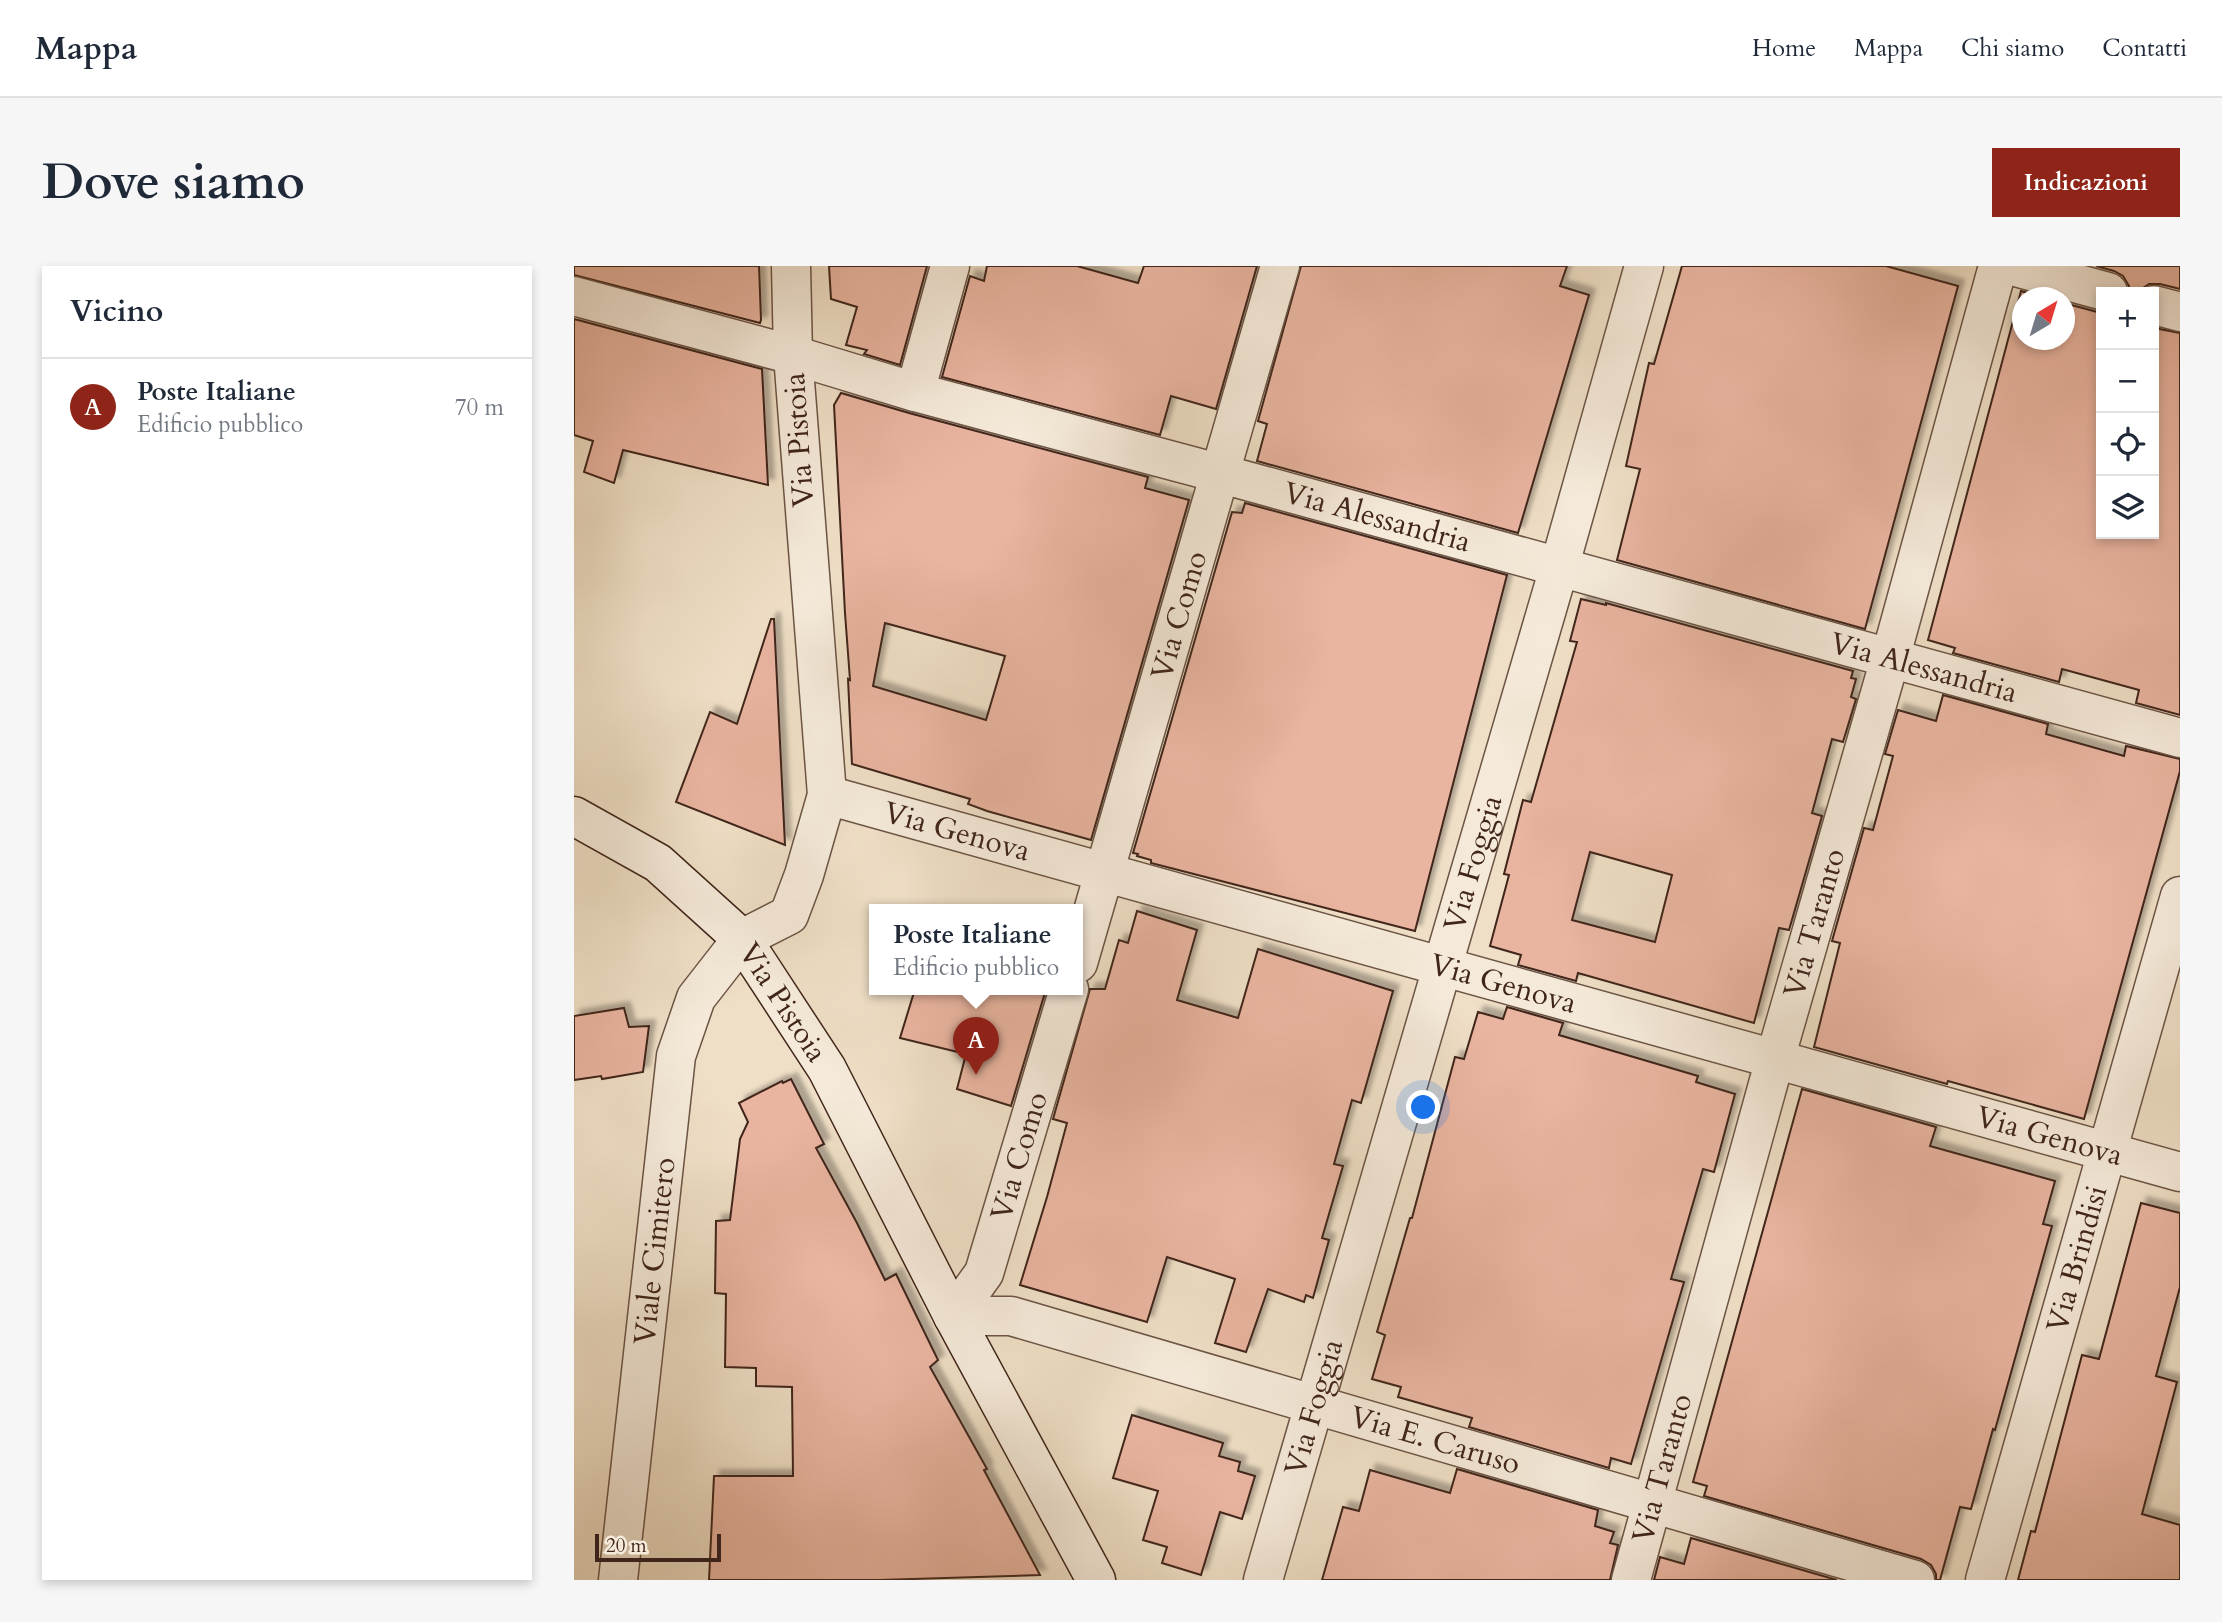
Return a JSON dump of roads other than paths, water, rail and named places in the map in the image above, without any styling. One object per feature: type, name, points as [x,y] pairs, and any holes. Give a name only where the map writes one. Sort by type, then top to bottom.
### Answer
[{"type":"street","name":"Via Pistoia","points":[[791,266],[793,355],[827,795],[804,875],[789,915],[742,939],[827,1069],[953,1316],[1096,1580]]},
{"type":"street","points":[[915,392],[950,266]]},
{"type":"street","name":"Via Como","points":[[1083,943],[1280,266]]},
{"type":"street","name":"Via Foggia","points":[[1264,1580],[1559,568],[1644,266]]},
{"type":"street","name":"Via Taranto","points":[[1631,1580],[1998,266]]},
{"type":"street","points":[[2012,266],[2096,289]]},
{"type":"street","name":"Via Alessandria","points":[[574,296],[2180,738]]},
{"type":"street","points":[[2159,306],[2180,312]]},
{"type":"street","name":"Via Genova","points":[[827,795],[2180,1172]]},
{"type":"street","points":[[574,816],[658,863],[742,939]]},
{"type":"street","name":"Via Brindisi","points":[[1985,1580],[2180,896]]},
{"type":"street","name":"Viale Cimitero","points":[[618,1580],[676,1056],[696,998],[742,939]]},
{"type":"street","name":"Via Como","points":[[953,1316],[984,1273],[1067,995]]},
{"type":"street","name":"Via E. Caruso","points":[[953,1316],[1011,1316],[1915,1580]]},
{"type":"place","name":"Poste Italiane","points":[[976,1075]]}]
